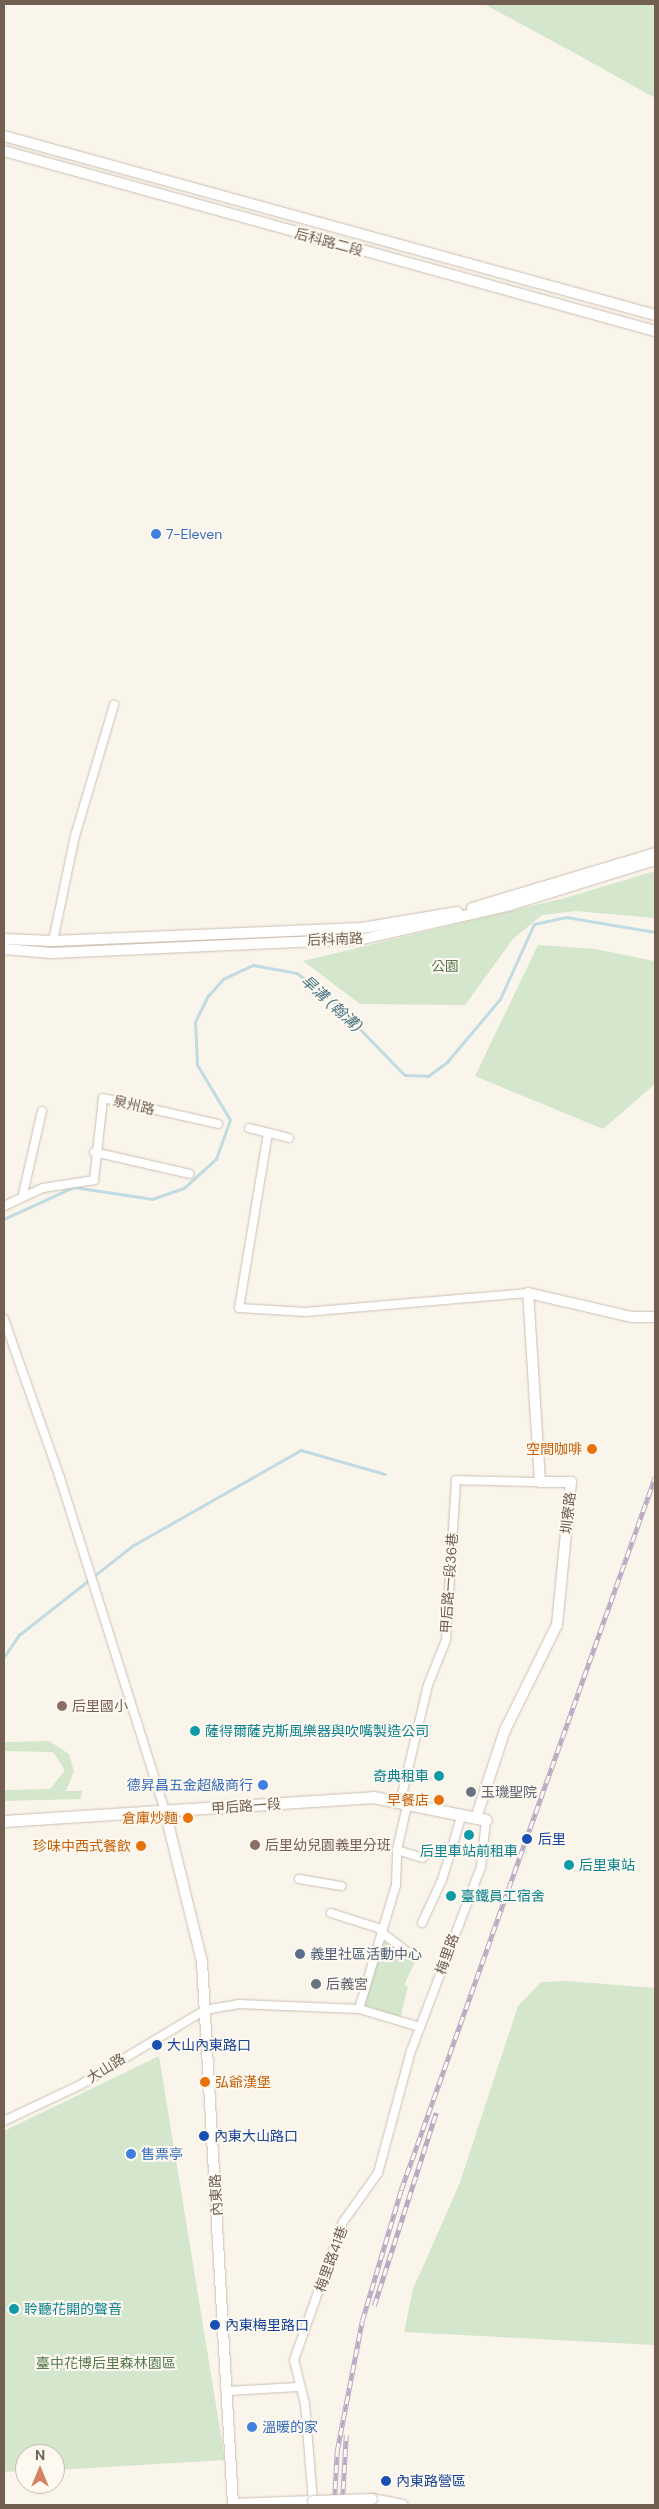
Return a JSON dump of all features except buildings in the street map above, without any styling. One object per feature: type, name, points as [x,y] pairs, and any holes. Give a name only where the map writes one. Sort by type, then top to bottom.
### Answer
[{"type":"main road","name":"甲后路一段","points":[[4,1821],[165,1811],[404,1800],[481,1819]]},
{"type":"street","name":"后科路二段","points":[[4,136],[655,315]]},
{"type":"street","name":"后科路二段","points":[[4,150],[655,331]]},
{"type":"street","points":[[330,242],[334,226]]},
{"type":"street","points":[[624,322],[626,307]]},
{"type":"street","points":[[52,953],[75,836],[114,705]]},
{"type":"street","name":"后科南路","points":[[4,939],[53,941],[404,924],[505,899],[655,853]]},
{"type":"street","name":"后科南路","points":[[4,949],[52,953],[363,939],[507,906],[655,860]]},
{"type":"street","name":"泉州路","points":[[4,1206],[24,1194],[94,1180],[94,1152],[103,1098],[218,1124]]},
{"type":"street","points":[[24,1194],[42,1111]]},
{"type":"street","points":[[249,1128],[290,1138]]},
{"type":"street","points":[[268,1133],[238,1308],[306,1312],[528,1293],[632,1317],[655,1317]]},
{"type":"street","points":[[94,1152],[190,1174]]},
{"type":"street","points":[[528,1293],[540,1482]]},
{"type":"street","points":[[4,1319],[165,1811]]},
{"type":"street","name":"甲后路一段36巷","points":[[404,1800],[428,1686],[446,1640],[456,1480],[540,1482]]},
{"type":"street","name":"圳寮路","points":[[481,1819],[505,1730],[557,1625],[571,1482],[540,1482]]},
{"type":"street","points":[[359,2009],[396,1885],[397,1850],[404,1800]]},
{"type":"street","name":"內東路","points":[[165,1811],[202,1962],[233,2504],[313,2501]]},
{"type":"street","points":[[422,1923],[442,1880],[462,1814]]},
{"type":"street","name":"梅里路","points":[[420,2027],[480,1867],[481,1819]]},
{"type":"street","points":[[397,1850],[422,1858]]},
{"type":"street","points":[[299,1879],[341,1886]]},
{"type":"street","points":[[331,1913],[381,1931],[410,1954]]},
{"type":"street","points":[[205,2010],[238,2004],[359,2009],[420,2027]]},
{"type":"street","name":"大山路","points":[[4,2121],[80,2085],[205,2010]]},
{"type":"street","name":"梅里路41巷","points":[[313,2501],[305,2404],[298,2387],[294,2360],[343,2222],[378,2173],[420,2027]]},
{"type":"street","points":[[228,2391],[298,2387]]},
{"type":"street","points":[[313,2501],[372,2499],[402,2505]]},
{"type":"green space","points":[[484,4],[655,4],[655,98],[571,51]]},
{"type":"green space","name":"公園","points":[[655,871],[655,918],[576,911],[542,915],[513,939],[465,1005],[360,1004],[303,961],[565,898]]},
{"type":"green space","points":[[538,945],[596,949],[654,961],[655,1084],[603,1129],[475,1076]]},
{"type":"green space","points":[[49,1741],[69,1754],[74,1771],[66,1791],[82,1791],[81,1799],[4,1801],[4,1790],[50,1789],[65,1770],[53,1752],[4,1751],[4,1742]]},
{"type":"green space","points":[[383,1941],[416,1960],[404,1985],[408,1987],[400,2018],[364,2005]]},
{"type":"green space","points":[[567,1981],[655,1988],[655,2345],[404,2332],[413,2289],[459,2185],[518,2006],[541,1982]]},
{"type":"green space","name":"臺中花博后里森林園區","points":[[159,2056],[225,2460],[65,2469],[65,2444],[15,2444],[15,2471],[4,2472],[4,2131]]},
{"type":"waterway","name":"旱溝 (翰溝)","points":[[4,1219],[74,1187],[152,1199],[184,1188],[216,1159],[230,1120],[197,1065],[195,1022],[207,997],[223,979],[253,965],[297,973],[330,998],[405,1075],[428,1076],[447,1062],[500,999],[534,924],[566,917],[655,932]]},
{"type":"waterway","points":[[4,1657],[19,1635],[132,1546],[301,1450],[385,1474]]},
{"type":"railway","points":[[334,2505],[337,2451],[362,2321],[401,2190],[655,1477]]},
{"type":"railway","points":[[374,2306],[436,2113]]},
{"type":"railway","points":[[342,2505],[346,2435]]},
{"type":"place","name":"7-Eleven","points":[[156,534]]},
{"type":"place","name":"空間咖啡","points":[[592,1449]]},
{"type":"place","name":"后里國小","points":[[62,1706]]},
{"type":"place","name":"薩得爾薩克斯風樂器與吹嘴製造公司","points":[[195,1731]]},
{"type":"place","name":"奇典租車","points":[[439,1776]]},
{"type":"place","name":"德昇昌五金超級商行","points":[[263,1785]]},
{"type":"place","name":"玉璣聖院","points":[[471,1792]]},
{"type":"place","name":"早餐店","points":[[439,1800]]},
{"type":"place","name":"倉庫炒麵","points":[[188,1818]]},
{"type":"place","name":"后里車站前租車","points":[[469,1835]]},
{"type":"place","name":"后里","points":[[527,1839]]},
{"type":"place","name":"后里幼兒園義里分班","points":[[255,1845]]},
{"type":"place","name":"珍味中西式餐飲","points":[[141,1846]]},
{"type":"place","name":"后里東站","points":[[569,1865]]},
{"type":"place","name":"臺鐵員工宿舍","points":[[451,1896]]},
{"type":"place","name":"義里社區活動中心","points":[[300,1954]]},
{"type":"place","name":"后義宮","points":[[316,1984]]},
{"type":"place","name":"大山內東路口","points":[[157,2045]]},
{"type":"place","name":"弘爺漢堡","points":[[205,2082]]},
{"type":"place","name":"內東大山路口","points":[[204,2136]]},
{"type":"place","name":"售票亭","points":[[131,2154]]},
{"type":"place","name":"聆聽花開的聲音","points":[[14,2309]]},
{"type":"place","name":"內東梅里路口","points":[[215,2325]]},
{"type":"place","name":"溫暖的家","points":[[252,2427]]},
{"type":"place","name":"內東路營區","points":[[386,2481]]}]
